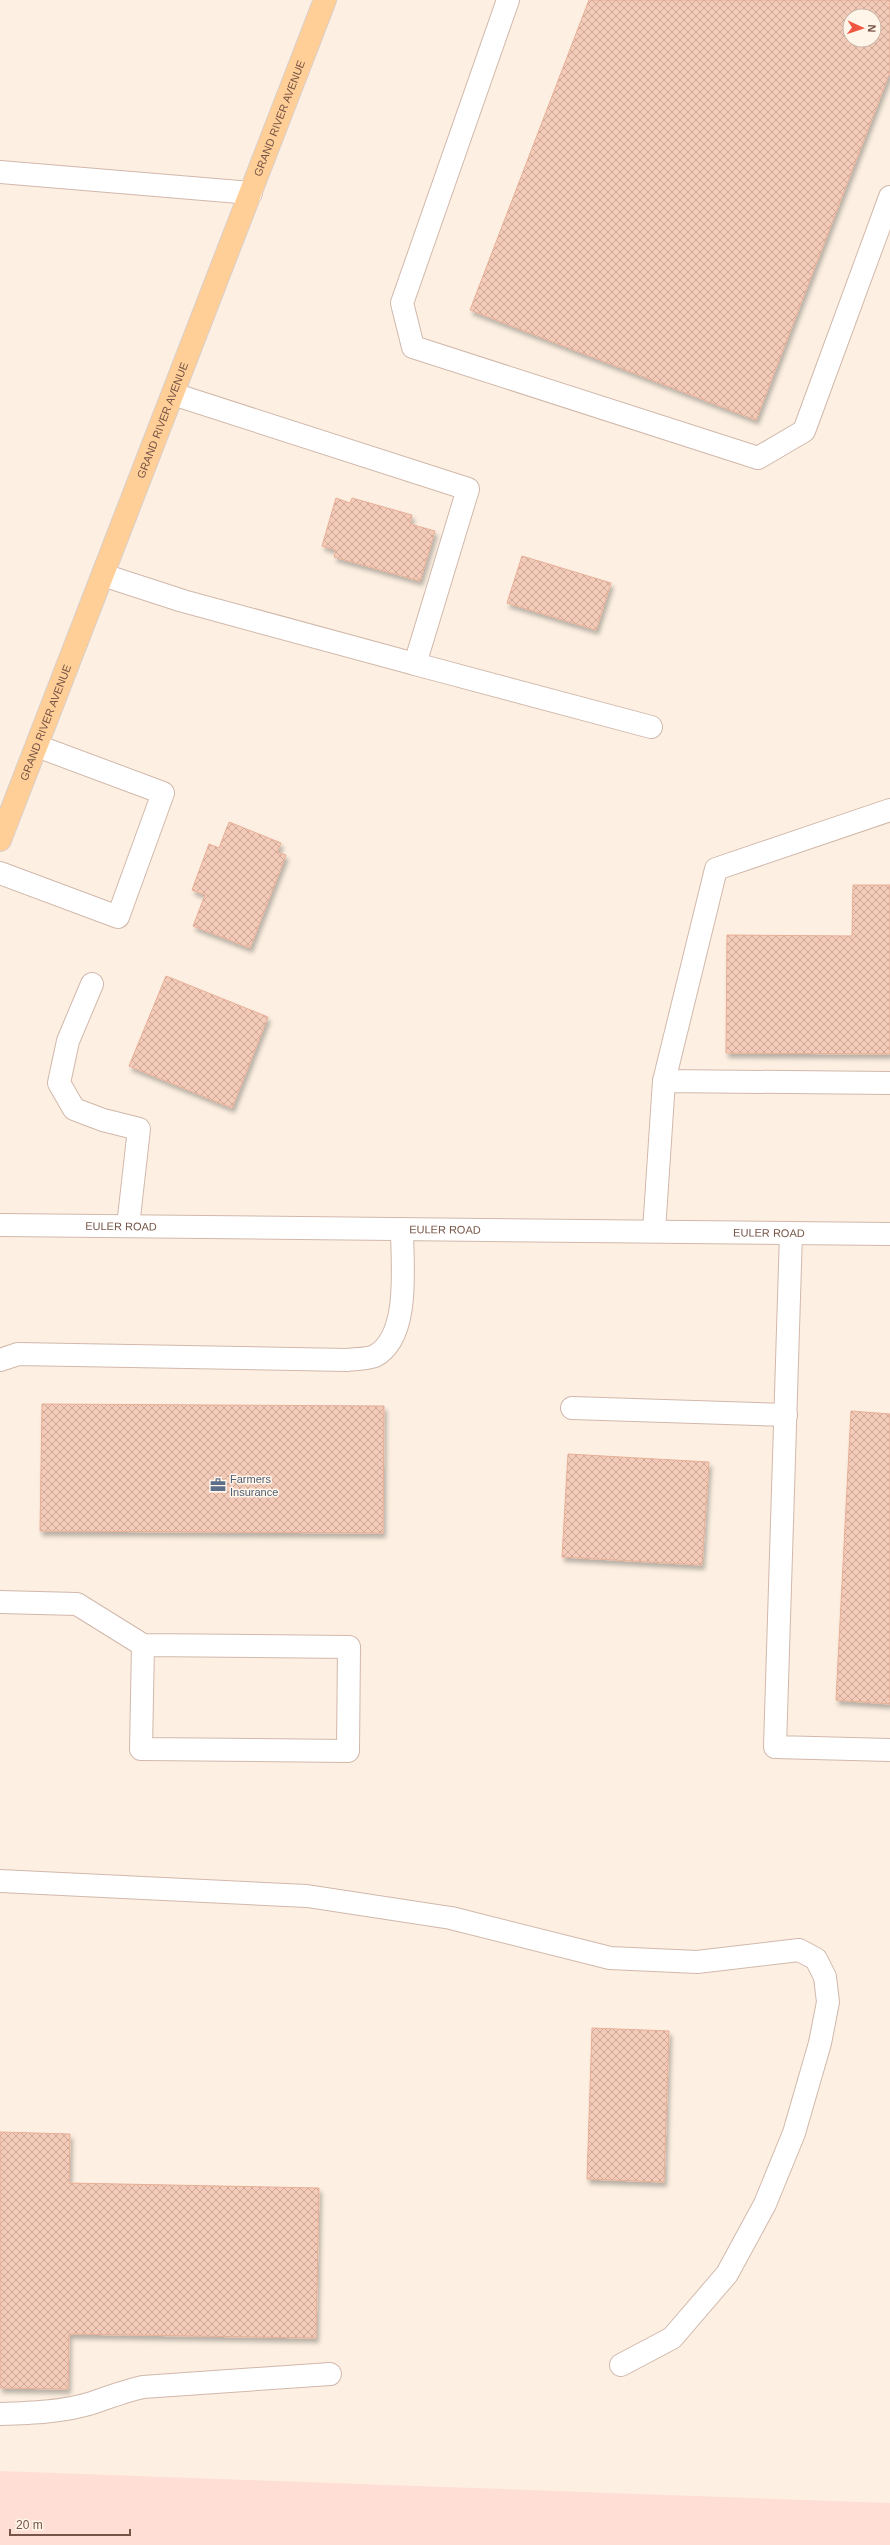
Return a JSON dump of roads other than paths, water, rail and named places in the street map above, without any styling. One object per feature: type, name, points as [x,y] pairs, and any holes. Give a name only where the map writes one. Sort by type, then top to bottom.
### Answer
[{"type":"main road","name":"GRAND RIVER AVENUE","points":[[0,840],[325,0]]},
{"type":"street","points":[[508,0],[402,303],[413,347],[758,458],[804,430],[890,197]]},
{"type":"street","points":[[0,172],[251,193]]},
{"type":"street","points":[[173,394],[468,489],[415,664]]},
{"type":"street","points":[[103,575],[183,601],[651,727]]},
{"type":"street","points":[[0,873],[118,917],[163,793],[37,746]]},
{"type":"street","points":[[654,1231],[664,1081],[716,869],[890,810]]},
{"type":"street","points":[[92,984],[68,1041],[59,1083],[74,1109],[103,1120],[139,1129],[128,1226]]},
{"type":"street","points":[[664,1081],[890,1083]]},
{"type":"street","name":"EULER ROAD","points":[[0,1225],[890,1234]]},
{"type":"street","points":[[0,1360],[18,1354],[348,1360],[374,1356],[391,1340],[400,1317],[402,1229]]},
{"type":"street","points":[[791,1233],[775,1747],[890,1750]]},
{"type":"street","points":[[572,1408],[786,1415]]},
{"type":"street","points":[[0,1602],[77,1604],[143,1645],[349,1647],[348,1751],[141,1749],[143,1645]]},
{"type":"street","points":[[0,1881],[307,1896],[451,1918],[610,1958],[697,1962],[799,1950],[816,1959],[825,1977],[828,2002],[820,2043],[794,2132],[765,2204],[728,2274],[672,2338],[621,2365]]},
{"type":"street","points":[[0,2414],[40,2413],[84,2405],[143,2386],[330,2374]]},
{"type":"place","name":"Farmers Insurance","points":[[218,1485]]}]
